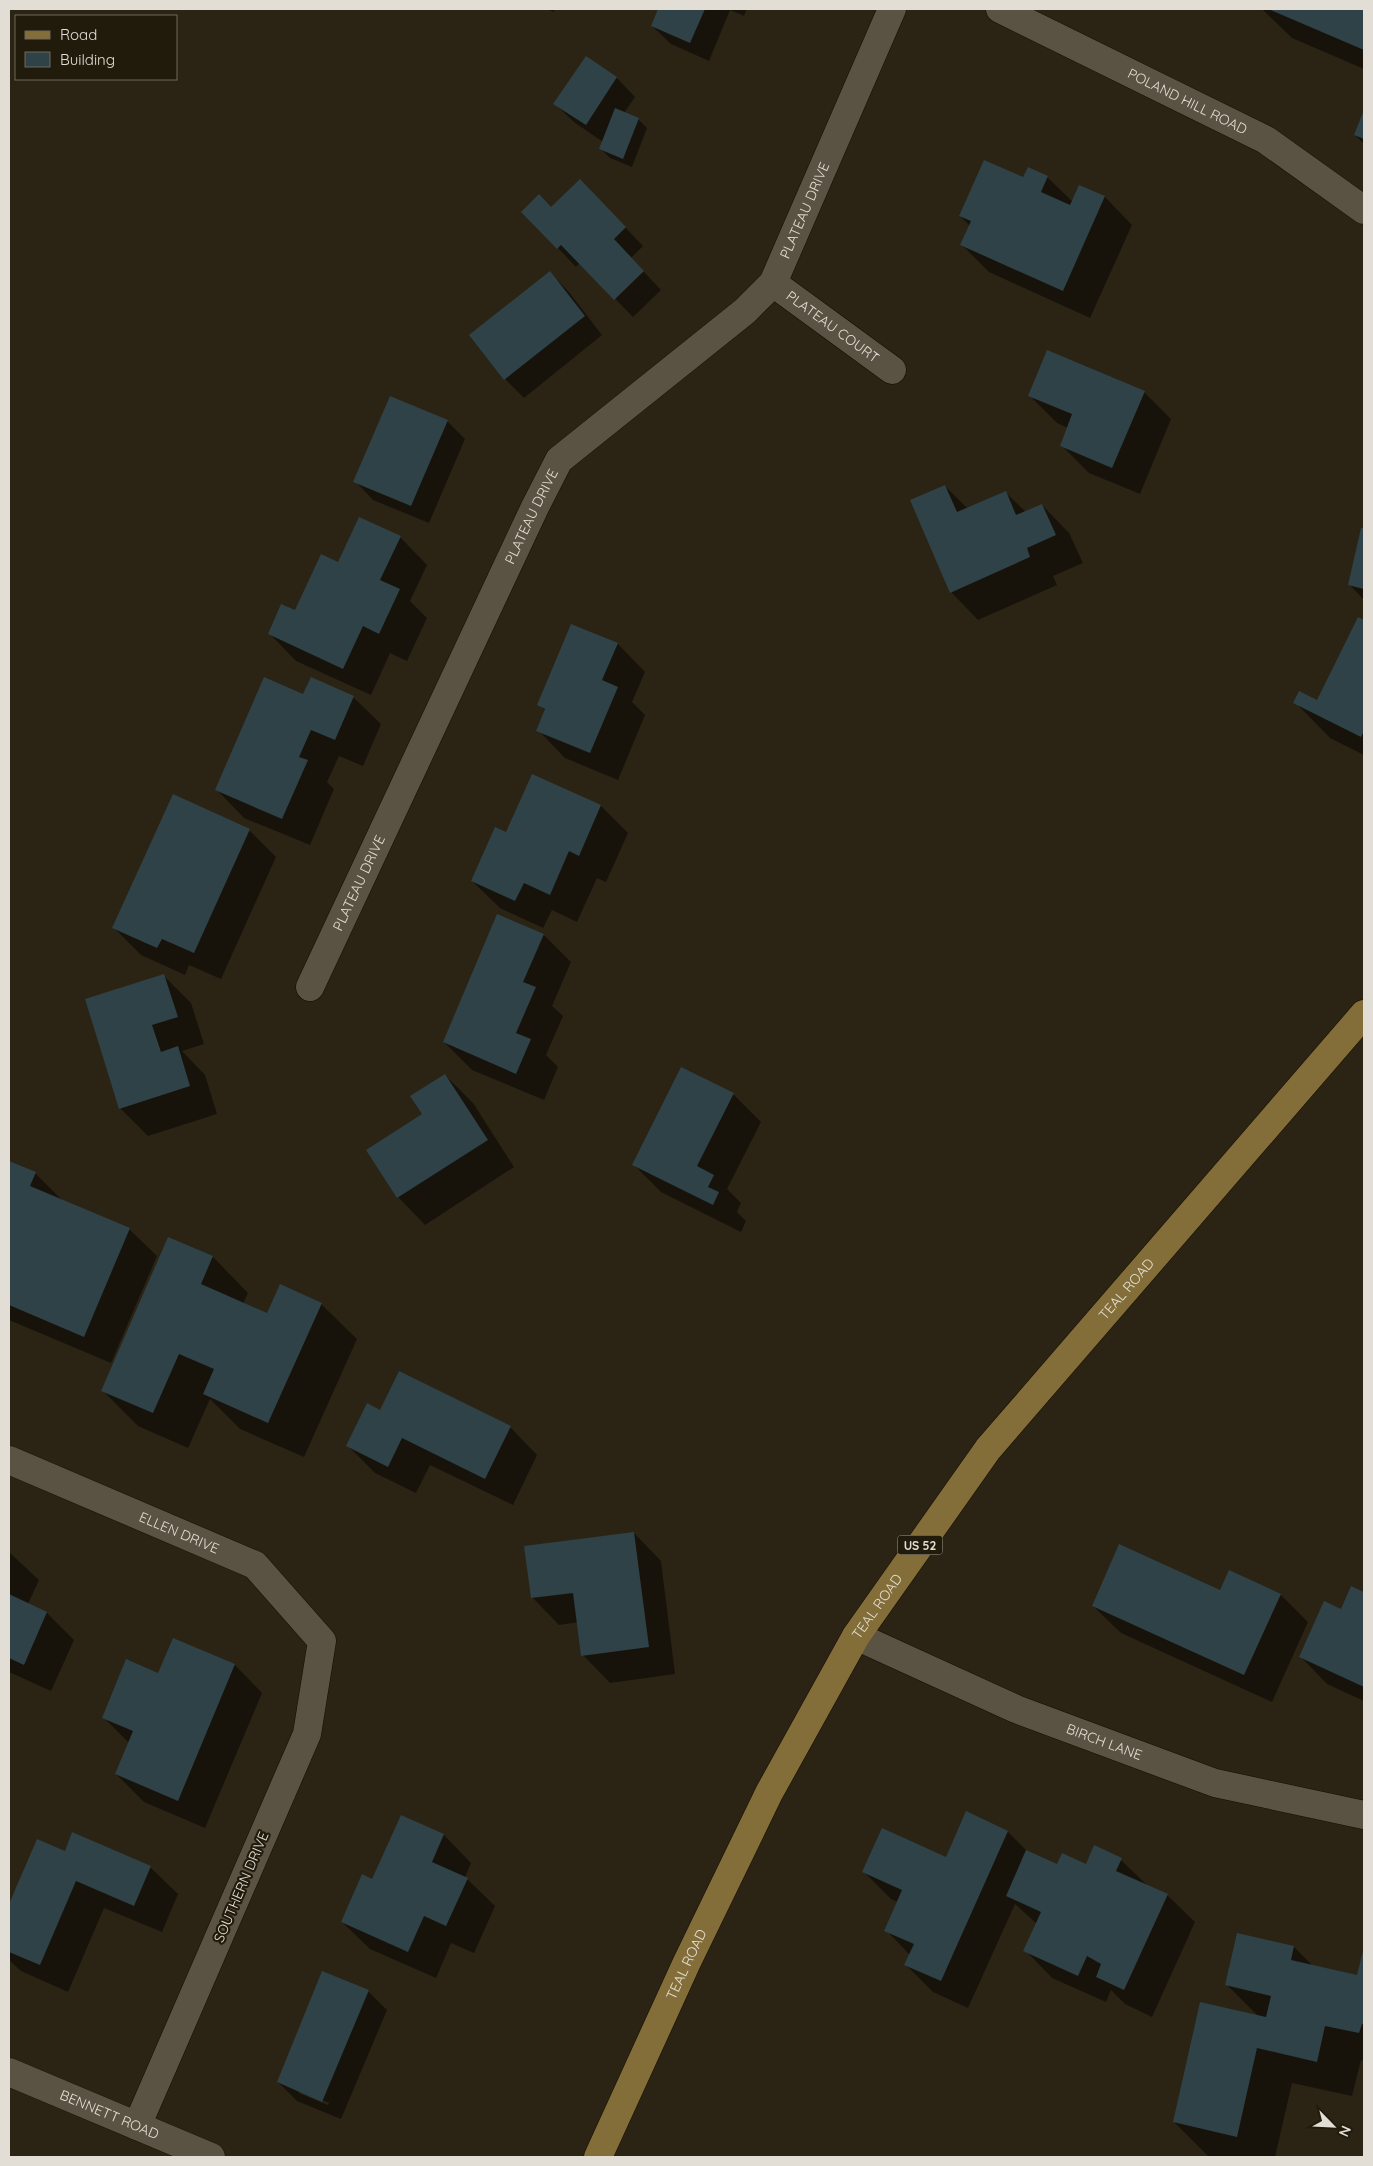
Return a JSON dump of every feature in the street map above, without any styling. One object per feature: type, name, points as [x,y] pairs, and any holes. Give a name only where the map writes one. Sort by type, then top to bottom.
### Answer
[{"type":"main road","name":"TEAL ROAD","points":[[598,2157],[687,1962],[769,1793],[856,1636],[988,1449],[1111,1304],[1364,1014]]},
{"type":"street","name":"PLATEAU DRIVE","points":[[310,987],[534,507],[559,460],[746,311],[773,283],[892,9]]},
{"type":"street","name":"POLAND HILL ROAD","points":[[1000,9],[1266,140],[1364,210]]},
{"type":"street","name":"PLATEAU COURT","points":[[773,283],[892,370]]},
{"type":"street","name":"ELLEN DRIVE","points":[[9,1460],[255,1565],[322,1641]]},
{"type":"street","name":"BIRCH LANE","points":[[856,1636],[1016,1709],[1214,1783],[1364,1815]]},
{"type":"street","name":"SOUTHERN DRIVE","points":[[137,2126],[308,1734],[322,1641]]},
{"type":"street","name":"BENNETT ROAD","points":[[9,2072],[210,2157]]},
{"type":"building","points":[[658,9],[705,9],[690,43],[651,26]]},
{"type":"building","points":[[1268,9],[1364,9],[1364,50]]},
{"type":"building","points":[[586,56],[617,77],[586,125],[553,104]]},
{"type":"building","points":[[615,108],[639,118],[623,159],[599,149]]},
{"type":"building","points":[[1364,110],[1364,139],[1354,135]]},
{"type":"building","points":[[984,160],[1023,177],[1028,167],[1048,176],[1041,192],[1070,205],[1079,185],[1105,196],[1063,291],[960,245],[971,221],[959,216]]},
{"type":"building","points":[[580,179],[626,227],[614,239],[644,271],[614,300],[561,245],[557,249],[521,212],[539,194],[551,207]]},
{"type":"building","points":[[550,271],[585,316],[504,380],[469,335]]},
{"type":"building","points":[[1047,350],[1145,391],[1112,468],[1060,446],[1072,414],[1028,396]]},
{"type":"building","points":[[390,396],[448,420],[411,506],[353,482]]},
{"type":"building","points":[[945,485],[957,512],[1006,491],[1016,515],[1042,504],[1056,535],[1027,548],[1030,557],[950,593],[910,500]]},
{"type":"building","points":[[359,517],[401,536],[380,580],[400,589],[379,634],[363,626],[343,669],[268,634],[281,604],[295,610],[321,554],[338,562]]},
{"type":"building","points":[[1361,528],[1364,528],[1364,589],[1348,585]]},
{"type":"building","points":[[1358,617],[1364,620],[1364,731],[1361,737],[1293,703],[1299,691],[1317,700]]},
{"type":"building","points":[[571,624],[618,643],[602,680],[618,687],[590,753],[536,731],[545,709],[537,705]]},
{"type":"building","points":[[264,677],[303,694],[311,677],[354,696],[335,740],[311,730],[299,757],[308,760],[282,819],[215,790]]},
{"type":"building","points":[[532,774],[601,805],[579,856],[569,851],[550,895],[524,883],[515,901],[471,881],[495,827],[506,832]]},
{"type":"building","points":[[173,794],[250,829],[194,953],[162,939],[157,948],[112,928]]},
{"type":"building","points":[[497,914],[544,934],[523,982],[536,987],[516,1033],[531,1039],[516,1074],[443,1042]]},
{"type":"building","points":[[164,974],[178,1017],[152,1025],[161,1052],[178,1046],[190,1086],[119,1109],[85,999]]},
{"type":"building","points":[[681,1067],[734,1093],[697,1166],[714,1175],[708,1187],[719,1192],[713,1205],[632,1165]]},
{"type":"building","points":[[445,1074],[488,1140],[397,1198],[366,1150],[422,1114],[410,1096]]},
{"type":"building","points":[[9,1161],[36,1172],[30,1186],[130,1228],[84,1337],[9,1305]]},
{"type":"building","points":[[168,1237],[213,1256],[201,1284],[267,1313],[280,1284],[322,1303],[268,1423],[203,1394],[214,1369],[179,1354],[153,1413],[101,1391]]},
{"type":"building","points":[[399,1371],[511,1426],[485,1479],[402,1438],[388,1467],[346,1446],[367,1403],[380,1410]]},
{"type":"building","points":[[634,1532],[649,1647],[581,1656],[573,1593],[531,1598],[524,1546]]},
{"type":"building","points":[[1119,1544],[1220,1590],[1229,1570],[1281,1594],[1244,1675],[1092,1606]]},
{"type":"building","points":[[1351,1586],[1364,1592],[1364,1687],[1299,1657],[1324,1601],[1341,1609]]},
{"type":"building","points":[[9,1594],[47,1612],[24,1665],[9,1658]]},
{"type":"building","points":[[173,1638],[235,1664],[178,1801],[115,1774],[133,1731],[102,1718],[126,1659],[158,1673]]},
{"type":"building","points":[[966,1811],[1008,1831],[941,1981],[904,1965],[914,1944],[884,1931],[902,1890],[862,1872],[882,1828],[946,1857]]},
{"type":"building","points":[[401,1815],[444,1834],[432,1862],[468,1878],[446,1926],[424,1916],[408,1952],[341,1922],[362,1874],[372,1879]]},
{"type":"building","points":[[72,1832],[151,1866],[134,1906],[76,1881],[40,1965],[9,1952],[9,1904],[37,1839],[65,1851]]},
{"type":"building","points":[[1094,1845],[1122,1858],[1116,1871],[1168,1894],[1124,1990],[1096,1977],[1101,1964],[1087,1956],[1078,1976],[1023,1951],[1041,1912],[1006,1896],[1026,1850],[1057,1864],[1062,1853],[1086,1864]]},
{"type":"building","points":[[1237,1933],[1294,1946],[1291,1960],[1357,1975],[1364,1947],[1364,2024],[1362,2024],[1359,2033],[1325,2026],[1317,2062],[1257,2048],[1237,2137],[1173,2122],[1200,2002],[1266,2017],[1271,1996],[1225,1985]]},
{"type":"building","points":[[322,1971],[369,1990],[322,2102],[277,2082]]}]
